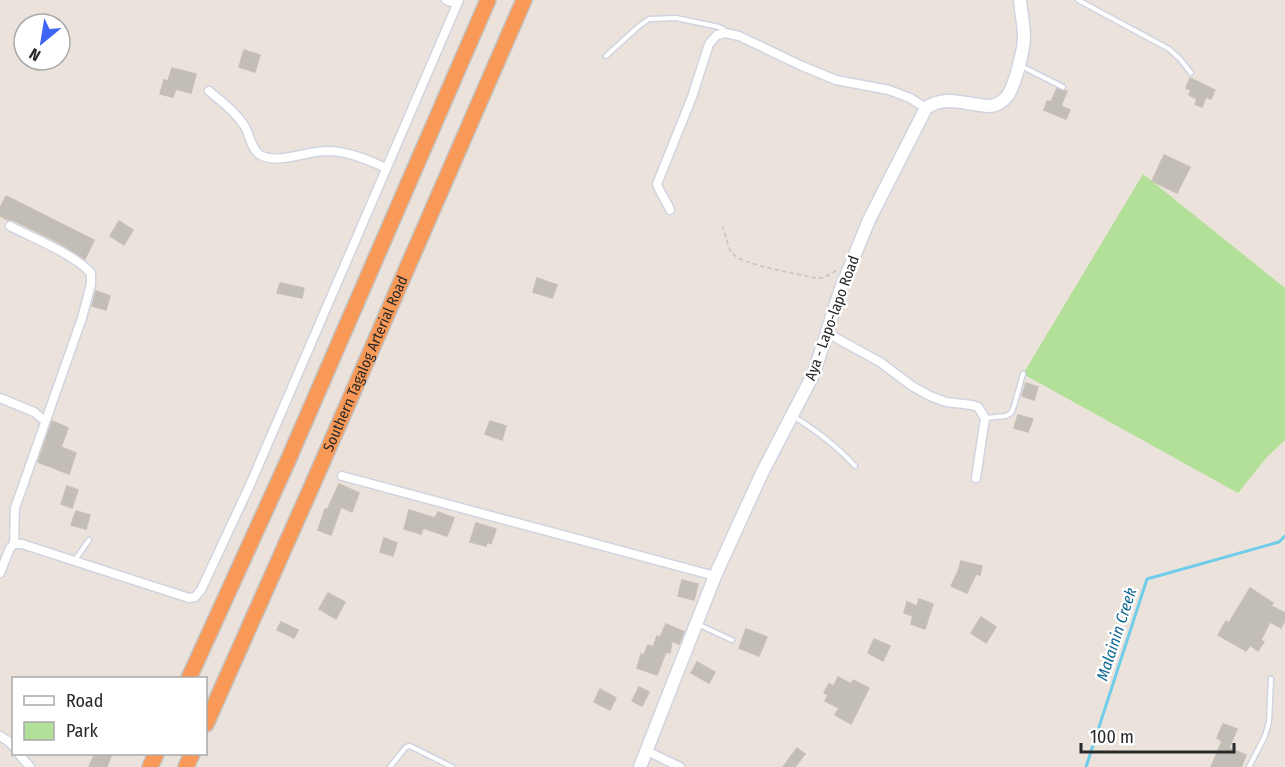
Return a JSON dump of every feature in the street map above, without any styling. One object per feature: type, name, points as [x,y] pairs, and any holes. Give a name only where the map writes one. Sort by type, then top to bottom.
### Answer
[{"type":"highway","points":[[189,677],[290,454],[488,0]]},
{"type":"highway","name":"Southern Tagalog Arterial Road","points":[[207,722],[320,469],[524,0]]},
{"type":"street","points":[[14,544],[22,544],[74,560],[189,598],[195,597],[201,590],[250,485],[458,2],[446,0]]},
{"type":"street","points":[[670,210],[657,184],[692,97],[709,44],[717,35],[725,33],[739,36],[836,80],[889,90],[910,98],[926,108],[934,102],[944,100],[992,106],[1001,102],[1009,94],[1019,65],[1024,37],[1020,0]]},
{"type":"street","points":[[209,91],[245,127],[258,154],[272,158],[329,151],[362,158],[386,168]]},
{"type":"street","name":"Aya - Lapo-lapo Road","points":[[640,767],[715,576],[762,473],[814,373],[840,291],[869,220],[926,108]]},
{"type":"street","points":[[0,573],[10,548],[14,544],[15,508],[82,318],[91,284],[91,273],[85,266],[10,226]]},
{"type":"street","points":[[827,333],[880,362],[912,386],[930,396],[946,402],[978,407],[985,418],[976,478]]},
{"type":"street","points":[[0,398],[34,412],[45,421]]},
{"type":"street","points":[[342,476],[715,576]]},
{"type":"street","points":[[0,736],[12,745]]},
{"type":"street","points":[[647,751],[680,767]]},
{"type":"street","points":[[21,755],[30,767]]},
{"type":"lane","points":[[1078,0],[1169,49],[1191,73]]},
{"type":"lane","points":[[606,56],[650,19],[676,18],[719,27],[725,33]]},
{"type":"lane","points":[[1019,65],[1063,87]]},
{"type":"lane","points":[[985,418],[1006,416],[1011,413],[1023,374]]},
{"type":"lane","points":[[792,416],[830,441],[855,466]]},
{"type":"lane","points":[[74,560],[88,540]]},
{"type":"lane","points":[[696,623],[732,640]]},
{"type":"lane","points":[[1249,767],[1265,736],[1269,722],[1271,679]]},
{"type":"lane","points":[[390,767],[406,747],[410,746],[452,767]]},
{"type":"path","points":[[722,226],[730,250],[735,256],[773,269],[823,278],[850,266]]},
{"type":"green space","points":[[1143,174],[1285,288],[1285,440],[1267,457],[1238,493],[1023,374]]},
{"type":"building","points":[[244,50],[260,55],[255,72],[239,67]]},
{"type":"building","points":[[172,68],[196,74],[191,93],[176,89],[173,97],[160,94],[164,80],[168,81]]},
{"type":"building","points":[[1190,78],[1215,90],[1211,99],[1206,97],[1202,107],[1195,104],[1197,99],[1189,95],[1191,90],[1186,88]]},
{"type":"building","points":[[1057,88],[1067,91],[1061,106],[1070,110],[1066,119],[1044,110],[1047,101],[1051,102]]},
{"type":"building","points":[[1164,155],[1190,167],[1177,193],[1152,181]]},
{"type":"building","points":[[6,196],[94,240],[85,259],[56,241],[0,216],[0,208]]},
{"type":"building","points":[[119,221],[133,230],[124,245],[110,236]]},
{"type":"building","points":[[537,278],[557,285],[552,298],[533,292]]},
{"type":"building","points":[[280,283],[304,288],[302,298],[277,293]]},
{"type":"building","points":[[96,291],[110,296],[106,310],[92,306]]},
{"type":"building","points":[[1026,383],[1038,387],[1034,400],[1022,396]]},
{"type":"building","points":[[1018,415],[1033,419],[1028,432],[1014,428]]},
{"type":"building","points":[[52,421],[68,428],[61,447],[76,453],[69,474],[38,462]]},
{"type":"building","points":[[490,421],[506,426],[502,440],[485,434]]},
{"type":"building","points":[[339,484],[359,493],[352,512],[341,507],[331,535],[318,530],[325,509],[327,510]]},
{"type":"building","points":[[67,486],[78,490],[72,508],[61,504]]},
{"type":"building","points":[[409,510],[435,518],[438,512],[454,518],[447,536],[423,528],[421,534],[404,529]]},
{"type":"building","points":[[76,511],[90,515],[86,529],[71,525]]},
{"type":"building","points":[[476,523],[496,529],[491,544],[487,542],[486,546],[470,542]]},
{"type":"building","points":[[384,538],[397,543],[393,556],[380,552]]},
{"type":"building","points":[[961,561],[982,566],[980,575],[976,574],[967,593],[951,586]]},
{"type":"building","points":[[682,580],[698,584],[694,600],[678,596]]},
{"type":"building","points":[[1250,588],[1273,603],[1271,606],[1285,613],[1285,620],[1281,628],[1270,622],[1261,640],[1264,642],[1258,651],[1250,645],[1246,651],[1218,635],[1226,621],[1229,623]]},
{"type":"building","points":[[328,593],[345,602],[336,619],[319,609]]},
{"type":"building","points":[[919,599],[933,604],[925,629],[911,624],[913,616],[904,613],[907,602],[917,606]]},
{"type":"building","points":[[981,617],[996,627],[986,643],[971,633]]},
{"type":"building","points":[[281,622],[298,630],[294,638],[277,630]]},
{"type":"building","points":[[666,624],[684,632],[679,644],[672,641],[670,653],[666,652],[657,675],[637,668],[641,654],[644,655],[648,645],[653,647],[657,636],[660,637]]},
{"type":"building","points":[[746,629],[767,637],[759,656],[739,648]]},
{"type":"building","points":[[874,639],[890,646],[883,661],[868,653]]},
{"type":"building","points":[[697,662],[715,672],[709,683],[691,673]]},
{"type":"building","points":[[838,677],[851,684],[853,680],[869,688],[851,724],[835,715],[839,708],[825,701],[828,695],[824,693],[829,684],[834,686]]},
{"type":"building","points":[[639,687],[649,692],[642,706],[632,701]]},
{"type":"building","points":[[600,689],[616,698],[610,710],[594,702]]},
{"type":"building","points":[[1223,724],[1237,729],[1229,748],[1246,755],[1241,767],[1211,767],[1222,741],[1217,738]]},
{"type":"building","points":[[797,748],[805,754],[795,767],[783,767]]},
{"type":"building","points":[[94,755],[111,755],[107,767],[89,767]]},
{"type":"waterway","name":"Malainin Creek","points":[[1086,767],[1147,579],[1279,542],[1285,536]]}]
